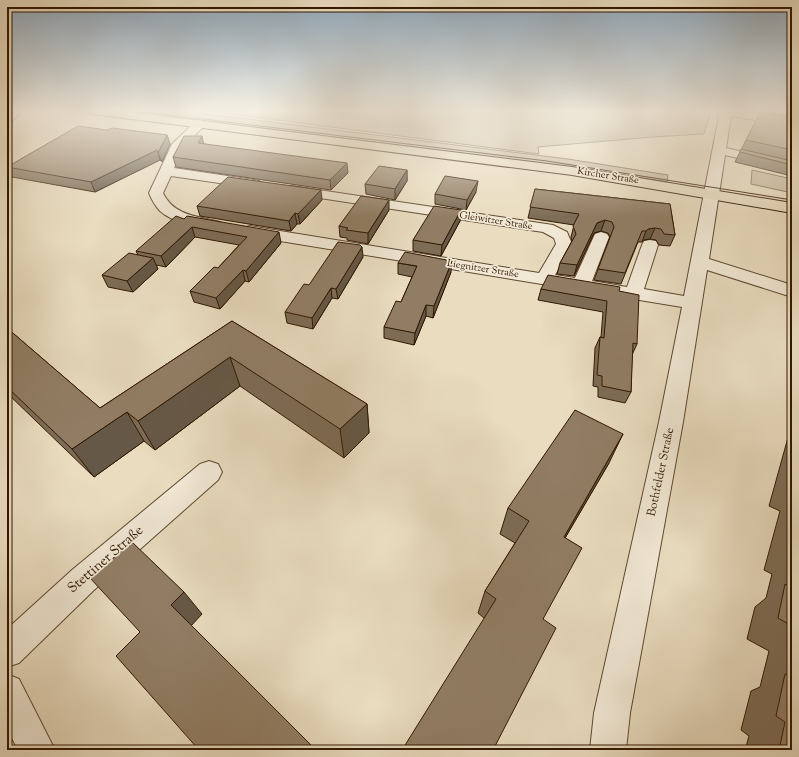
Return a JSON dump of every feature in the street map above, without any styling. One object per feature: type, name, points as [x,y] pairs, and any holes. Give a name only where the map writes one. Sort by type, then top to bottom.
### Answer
[{"type":"main road","name":"Kircher Straße","points":[[376,146],[579,172],[792,208]]},
{"type":"street","name":"Liegnitzer Straße","points":[[177,146],[156,193],[158,201],[164,208],[177,216],[230,228],[691,302]]},
{"type":"street","name":"Bothfelder Straße","points":[[608,750],[612,713],[671,422],[710,193],[717,167],[719,146]]},
{"type":"street","points":[[718,150],[792,167]]},
{"type":"street","name":"Gleiwitzer Straße","points":[[166,171],[547,228],[562,235],[564,244],[544,278]]},
{"type":"street","points":[[582,284],[601,237]]},
{"type":"street","points":[[634,293],[650,245]]},
{"type":"street","points":[[698,261],[792,291]]},
{"type":"street","name":"Stettiner Straße","points":[[7,651],[83,580],[208,472]]},
{"type":"street","points":[[7,691],[37,750]]},
{"type":"shaded area","points":[[407,146],[466,146],[568,159],[668,175],[667,182],[572,167]]},
{"type":"shaded area","points":[[480,146],[546,146],[538,147],[539,154]]},
{"type":"shaded area","points":[[752,170],[792,179],[792,193],[751,184]]},
{"type":"building","points":[[43,146],[161,146],[158,153],[157,150],[91,182],[7,167]]},
{"type":"building","points":[[179,146],[223,146],[347,163],[330,180],[173,157]]},
{"type":"building","points":[[775,146],[792,146],[792,150]]},
{"type":"building","points":[[741,149],[792,161],[792,165],[740,152]]},
{"type":"building","points":[[379,166],[407,170],[395,189],[365,184]]},
{"type":"building","points":[[445,176],[478,181],[467,200],[435,194]]},
{"type":"building","points":[[228,177],[321,190],[298,214],[295,213],[289,221],[197,206]]},
{"type":"building","points":[[535,189],[670,204],[675,235],[664,234],[661,229],[655,228],[642,231],[625,273],[598,269],[614,227],[612,222],[605,220],[597,223],[577,265],[560,263],[576,234],[573,226],[579,214],[530,207]]},
{"type":"building","points":[[361,196],[389,200],[368,233],[346,230],[348,228],[339,226]]},
{"type":"building","points":[[434,206],[461,210],[442,245],[413,240]]},
{"type":"building","points":[[176,216],[184,219],[187,216],[279,232],[246,271],[243,270],[216,298],[190,291],[214,267],[218,268],[247,237],[192,227],[161,256],[136,251]]},
{"type":"building","points":[[338,242],[360,245],[362,247],[336,289],[331,288],[312,318],[285,312],[304,284],[309,285]]},
{"type":"building","points":[[405,252],[452,261],[434,306],[426,305],[415,333],[384,327],[396,301],[401,302],[417,266],[398,263]]},
{"type":"building","points":[[129,253],[153,258],[127,281],[102,275]]},
{"type":"building","points":[[548,275],[620,287],[619,291],[639,295],[637,344],[633,343],[631,392],[602,386],[602,376],[597,375],[600,337],[604,338],[607,301],[541,289]]},
{"type":"building","points":[[232,321],[367,404],[340,429],[230,357],[138,421],[127,412],[72,449],[7,387],[7,328],[100,408]]},
{"type":"building","points":[[575,410],[623,434],[564,537],[582,548],[543,619],[556,628],[493,750],[402,750],[496,599],[485,591],[529,521],[508,508]]},
{"type":"building","points":[[132,542],[184,592],[171,605],[316,750],[199,750],[116,656],[140,632],[90,578]]},
{"type":"building","points":[[785,584],[792,588],[792,626],[778,618]]},
{"type":"building","points":[[785,674],[792,678],[792,750],[779,750],[785,722],[776,716]]},
{"type":"tram line","points":[[427,146],[547,161],[792,200]]}]
